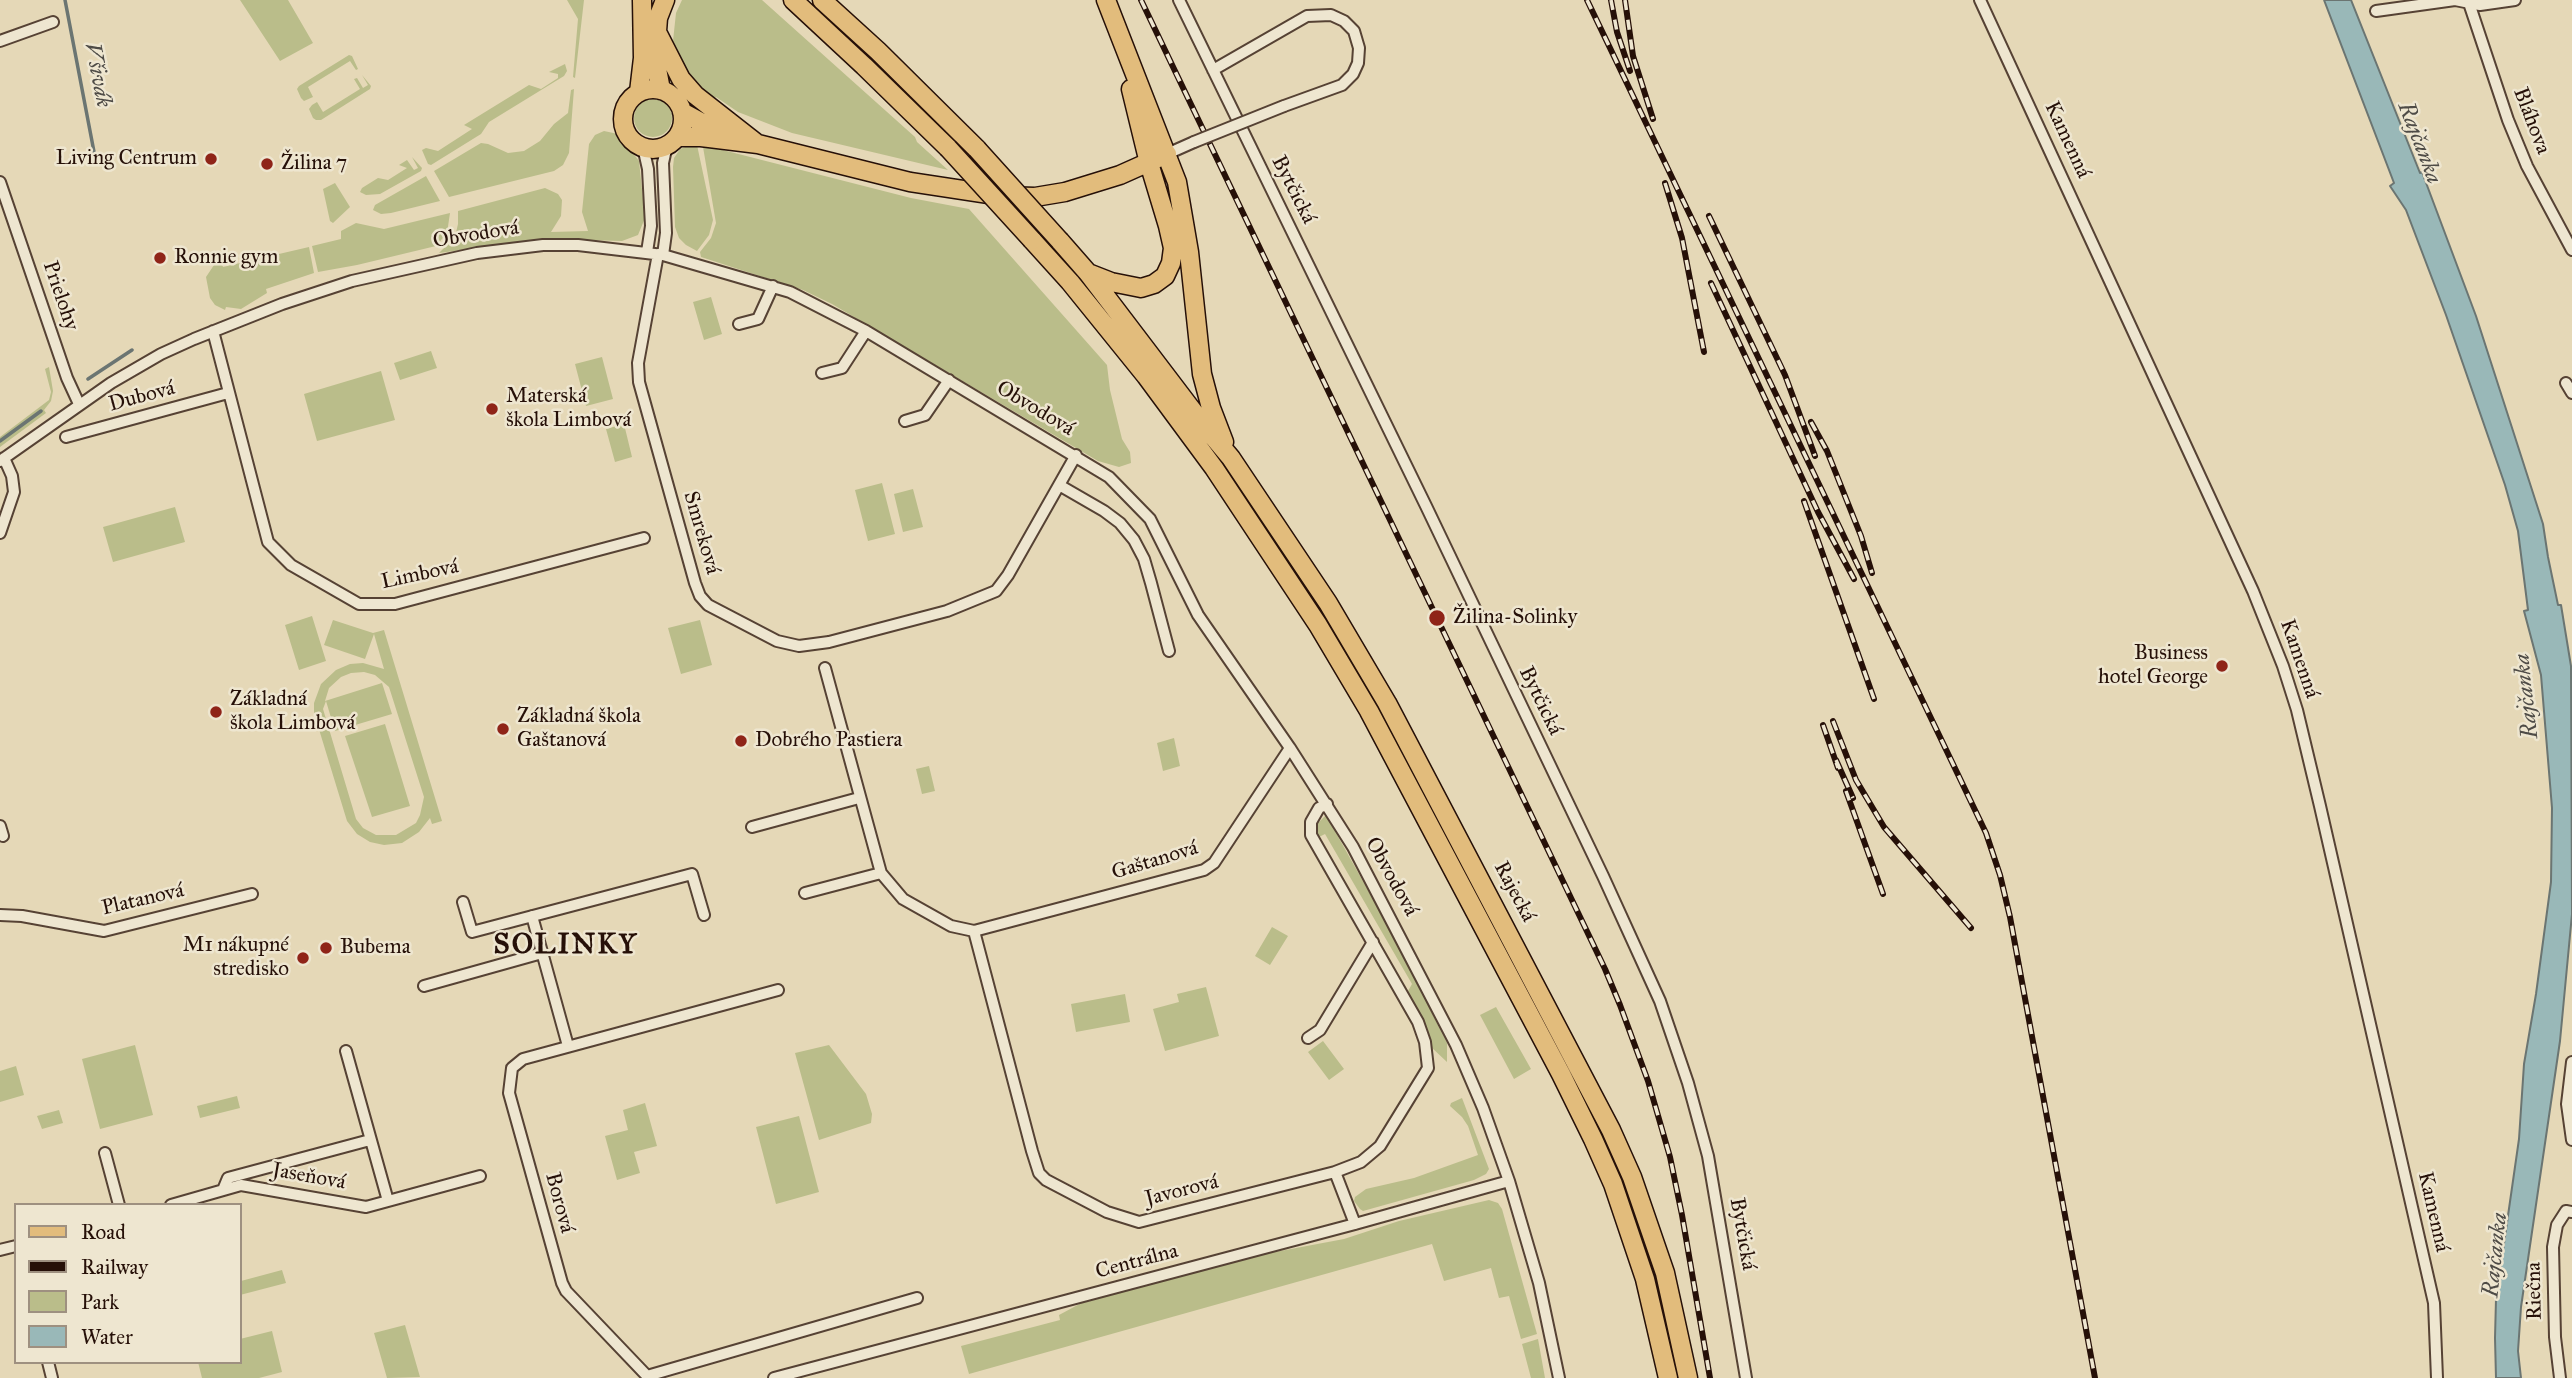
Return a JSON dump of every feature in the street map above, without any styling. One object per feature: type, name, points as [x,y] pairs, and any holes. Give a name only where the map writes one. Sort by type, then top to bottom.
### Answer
[{"type":"main road","points":[[639,92],[643,58],[642,0]]},
{"type":"main road","points":[[661,90],[655,58],[659,18],[665,0]]},
{"type":"main road","name":"Rajecká","points":[[793,0],[948,148],[1070,282],[1146,376],[1214,468],[1318,625],[1369,711],[1561,1074],[1613,1184],[1645,1279],[1668,1378]]},
{"type":"main road","points":[[822,0],[977,149],[1060,241],[1088,273],[1231,458]]},
{"type":"main road","points":[[1106,0],[1177,182],[1183,208],[1205,391],[1231,458]]},
{"type":"main road","points":[[657,32],[681,79],[695,95],[758,144]]},
{"type":"main road","points":[[1088,273],[1111,282],[1141,288],[1154,284],[1165,276],[1171,263],[1172,248],[1119,38]]},
{"type":"main road","points":[[672,141],[682,125],[682,112],[678,102],[671,94],[661,90],[646,89],[639,92],[626,105],[623,124],[633,142],[643,147],[655,149],[672,141],[701,137],[758,144]]},
{"type":"main road","points":[[682,112],[704,124],[758,144],[910,182],[1002,196],[1035,197],[1065,192],[1167,155]]},
{"type":"main road","name":"Rajecká","points":[[1231,458],[1328,603],[1388,703],[1580,1066],[1632,1177],[1648,1223],[1671,1297],[1688,1378]]},
{"type":"street","name":"Bytčická","points":[[1179,0],[1614,898],[1660,1001],[1684,1072],[1707,1156],[1746,1378]]},
{"type":"street","name":"Kamenná","points":[[1980,0],[2248,579],[2283,666],[2297,710],[2327,833],[2434,1303],[2437,1378]]},
{"type":"street","points":[[2376,12],[2455,0],[2480,5],[2515,0]]},
{"type":"street","name":"Bláhova","points":[[2468,2],[2508,120],[2527,166],[2572,250]]},
{"type":"street","points":[[1167,155],[1342,85],[1353,74],[1358,63],[1359,48],[1354,31],[1344,20],[1331,15],[1307,16],[1213,70]]},
{"type":"street","points":[[0,41],[53,22]]},
{"type":"street","points":[[656,254],[666,233],[663,163],[672,141]]},
{"type":"street","points":[[643,147],[648,169],[651,226],[656,254]]},
{"type":"street","name":"Prielohy","points":[[0,182],[5,211],[79,404]]},
{"type":"street","name":"Obvodová","points":[[2,460],[79,404],[161,354],[213,331],[352,281],[416,265],[509,248],[566,245],[656,254],[773,286],[821,306],[866,331],[1076,455],[1109,477],[1150,519],[1198,615],[1327,804],[1386,907],[1456,1045],[1483,1108],[1509,1181],[1539,1283],[1559,1378]]},
{"type":"street","name":"Smreková","points":[[656,254],[638,363],[639,382],[695,583],[700,596],[715,610],[777,641],[806,646],[962,607],[1000,587],[1076,455]]},
{"type":"street","points":[[739,324],[758,319],[773,286]]},
{"type":"street","name":"Limbová","points":[[213,331],[268,541],[291,565],[359,604],[395,604],[644,538]]},
{"type":"street","points":[[822,373],[842,368],[866,331]]},
{"type":"street","points":[[905,421],[925,415],[949,380]]},
{"type":"street","name":"Dubová","points":[[66,437],[228,393]]},
{"type":"street","points":[[0,533],[14,492],[12,476],[2,460]]},
{"type":"street","points":[[1059,485],[1104,511],[1120,523],[1134,540],[1144,559],[1169,651]]},
{"type":"street","points":[[825,668],[881,873],[903,899],[951,926],[974,931]]},
{"type":"street","name":"Gaštanová","points":[[974,931],[1204,870],[1214,863],[1290,748]]},
{"type":"street","points":[[752,827],[859,798]]},
{"type":"street","name":"Javorová","points":[[974,931],[1032,1151],[1039,1173],[1046,1180],[1107,1212],[1139,1222],[1335,1172],[1361,1162],[1380,1146],[1428,1068],[1425,1042],[1418,1022],[1311,835],[1311,822],[1319,808],[1327,804]]},
{"type":"street","points":[[805,893],[881,873]]},
{"type":"street","points":[[463,902],[472,932],[692,874],[704,915]]},
{"type":"street","name":"Platanová","points":[[0,915],[22,916],[104,931],[252,894]]},
{"type":"street","points":[[532,916],[568,1046]]},
{"type":"street","points":[[1308,1038],[1320,1030],[1373,942]]},
{"type":"street","points":[[424,986],[542,953]]},
{"type":"street","name":"Borová","points":[[778,990],[523,1059],[512,1068],[509,1093],[562,1283],[566,1291],[648,1377],[917,1298]]},
{"type":"street","name":"Jaseňová","points":[[346,1051],[388,1202]]},
{"type":"street","points":[[2572,1062],[2567,1104],[2572,1140]]},
{"type":"street","name":"Jaseňová","points":[[223,1190],[228,1178],[370,1140]]},
{"type":"street","points":[[105,1153],[118,1203]]},
{"type":"street","points":[[1335,1172],[1355,1224]]},
{"type":"street","name":"Jaseňová","points":[[178,1203],[241,1185],[366,1207],[480,1176]]},
{"type":"street","name":"Centrálna","points":[[774,1378],[1509,1181]]},
{"type":"street","name":"Riečna","points":[[2560,1378],[2553,1247],[2557,1225],[2566,1211],[2572,1212]]},
{"type":"green space","points":[[240,0],[288,0],[313,43],[280,61]]},
{"type":"green space","points":[[567,0],[584,0],[575,78],[578,19]]},
{"type":"green space","points":[[682,0],[762,0],[948,170],[792,133],[738,112],[716,97],[712,101],[685,69],[673,41],[676,13]]},
{"type":"green space","points":[[349,55],[358,69],[356,70],[350,61],[308,87],[313,97],[304,101],[301,98],[297,89],[299,86]]},
{"type":"green space","points":[[565,64],[567,71],[564,76],[489,122],[481,134],[431,165],[428,164],[422,150],[426,148],[438,151],[472,129],[464,125],[529,85],[541,89],[558,78],[558,74],[549,72]]},
{"type":"green space","points":[[362,75],[371,86],[370,89],[321,120],[313,118],[309,109],[312,105],[317,102],[323,112],[360,89],[354,79],[357,78],[363,88],[368,85]]},
{"type":"green space","points":[[574,89],[569,153],[563,165],[554,171],[449,197],[434,171],[481,143],[508,153],[524,151],[540,141],[554,124],[568,113],[571,90]]},
{"type":"green space","points":[[653,99],[666,105],[672,118],[666,131],[653,137],[640,131],[634,118],[640,105]]},
{"type":"green space","points":[[604,131],[618,134],[639,161],[645,218],[638,235],[622,241],[544,239],[439,253],[455,237],[458,211],[545,188],[558,194],[562,200],[561,216],[551,232],[588,231],[582,212],[589,144],[595,135]]},
{"type":"green space","points":[[697,145],[713,220],[709,235],[697,251],[679,238],[675,227],[674,158],[680,149]]},
{"type":"green space","points":[[703,147],[911,198],[969,209],[1107,365],[1122,439],[1130,452],[1131,463],[1119,467],[1098,461],[832,304],[803,290],[701,257],[700,252],[711,238],[716,223]]},
{"type":"green space","points":[[412,157],[422,168],[421,171],[380,194],[366,195],[360,192],[378,178],[388,180],[407,168],[399,165],[407,160],[414,170],[418,168]]},
{"type":"green space","points":[[426,176],[440,201],[391,213],[381,214],[373,210],[375,205]]},
{"type":"green space","points":[[335,183],[350,207],[333,223],[330,221],[323,189]]},
{"type":"green space","points":[[450,213],[447,233],[436,246],[318,272],[312,246],[341,239],[341,231],[356,223],[384,229]]},
{"type":"green space","points":[[309,247],[314,273],[266,289],[267,293],[241,309],[226,307],[225,310],[215,305],[210,298],[206,277],[216,262],[221,261],[223,267]]},
{"type":"green space","points":[[711,297],[722,334],[704,340],[693,302]]},
{"type":"green space","points":[[431,351],[437,368],[400,380],[394,363]]},
{"type":"green space","points":[[602,357],[613,399],[586,406],[575,364]]},
{"type":"green space","points":[[49,367],[53,391],[51,401],[44,410],[46,413],[0,447],[0,437],[49,400],[51,392],[45,369]]},
{"type":"green space","points":[[381,371],[395,420],[317,441],[304,394]]},
{"type":"green space","points":[[624,424],[632,457],[615,462],[606,429]]},
{"type":"green space","points":[[882,483],[895,534],[868,541],[855,490]]},
{"type":"green space","points":[[913,489],[923,527],[903,532],[894,494]]},
{"type":"green space","points":[[175,507],[185,542],[113,562],[103,527]]},
{"type":"green space","points":[[312,616],[326,661],[299,670],[285,625]]},
{"type":"green space","points":[[333,620],[373,633],[384,630],[442,821],[432,824],[430,818],[419,832],[402,843],[384,845],[370,842],[357,834],[347,821],[314,713],[314,703],[321,684],[336,670],[350,664],[363,663],[384,669],[374,634],[365,659],[324,645]],"holes":[[[364,672],[375,675],[389,687],[424,797],[416,823],[396,835],[376,835],[363,828],[356,819],[323,709],[326,701],[335,731],[392,714],[382,683],[325,701],[329,688],[341,677]]]},
{"type":"green space","points":[[700,620],[712,665],[681,674],[668,628]]},
{"type":"green space","points":[[385,724],[410,806],[372,817],[345,736]]},
{"type":"green space","points":[[1174,738],[1180,766],[1163,771],[1157,743]]},
{"type":"green space","points":[[929,766],[935,791],[922,794],[916,769]]},
{"type":"green space","points":[[1326,815],[1389,928],[1447,1043],[1447,1062],[1431,1047],[1425,1025],[1408,995],[1412,984],[1325,834],[1317,838],[1317,824]]},
{"type":"green space","points":[[1272,927],[1288,936],[1270,965],[1255,956]]},
{"type":"green space","points":[[1206,987],[1219,1036],[1165,1051],[1153,1009],[1179,1002],[1177,994]]},
{"type":"green space","points":[[1125,994],[1130,1022],[1076,1032],[1071,1004]]},
{"type":"green space","points":[[1496,1007],[1531,1069],[1514,1079],[1480,1015]]},
{"type":"green space","points":[[1323,1041],[1344,1069],[1329,1080],[1308,1052]]},
{"type":"green space","points":[[135,1045],[153,1115],[100,1129],[82,1059]]},
{"type":"green space","points":[[829,1045],[866,1094],[872,1114],[871,1123],[819,1140],[795,1053]]},
{"type":"green space","points":[[16,1066],[24,1095],[0,1102],[0,1071]]},
{"type":"green space","points":[[237,1096],[240,1108],[200,1118],[197,1106]]},
{"type":"green space","points":[[1462,1098],[1489,1169],[1486,1174],[1474,1180],[1363,1211],[1360,1209],[1354,1201],[1355,1197],[1366,1189],[1414,1178],[1478,1155],[1468,1126],[1450,1106]]},
{"type":"green space","points":[[645,1103],[657,1146],[634,1152],[640,1173],[617,1180],[605,1136],[628,1130],[623,1110]]},
{"type":"green space","points":[[59,1110],[63,1123],[42,1129],[37,1116]]},
{"type":"green space","points":[[799,1116],[819,1192],[776,1204],[756,1127]]},
{"type":"green space","points":[[1489,1200],[1498,1203],[1502,1209],[1537,1334],[1521,1339],[1509,1296],[1499,1298],[1491,1268],[1444,1281],[1432,1244],[969,1374],[961,1346],[1060,1320],[1059,1315],[1087,1300],[1259,1255],[1344,1239],[1399,1221]]},
{"type":"green space","points":[[282,1270],[286,1283],[242,1294],[242,1281]]},
{"type":"green space","points":[[405,1325],[420,1377],[387,1378],[374,1333]]},
{"type":"green space","points":[[272,1331],[282,1372],[259,1378],[202,1378],[198,1364],[242,1364],[242,1338]]},
{"type":"green space","points":[[1538,1339],[1545,1378],[1531,1378],[1522,1344]]},
{"type":"water","points":[[2324,0],[2351,0],[2420,173],[2422,172],[2476,316],[2543,524],[2571,666],[2572,914],[2560,1041],[2521,1307],[2518,1351],[2521,1378],[2496,1378],[2496,1299],[2519,1139],[2524,1064],[2551,882],[2552,808],[2541,675],[2524,611],[2528,610],[2518,531],[2505,485],[2446,315],[2406,210],[2390,186],[2394,183]]},
{"type":"waterway","name":"Všivák","points":[[65,0],[95,157]]},
{"type":"waterway","points":[[88,379],[132,350]]},
{"type":"waterway","points":[[0,441],[41,411]]},
{"type":"railway","points":[[1141,0],[1620,1005],[1648,1081],[1670,1157],[1710,1378]]},
{"type":"railway","points":[[1587,0],[1986,833],[2010,917],[2095,1378]]},
{"type":"railway","points":[[1611,0],[1617,32],[1630,71]]},
{"type":"railway","points":[[1625,0],[1633,56],[1653,119]]},
{"type":"railway","points":[[1665,183],[1682,238],[1704,352]]},
{"type":"railway","points":[[1709,216],[1785,375],[1815,456]]},
{"type":"railway","points":[[1711,283],[1818,512],[1854,579]]},
{"type":"railway","points":[[1811,422],[1827,451],[1861,536],[1872,573]]},
{"type":"railway","points":[[1804,501],[1874,699]]},
{"type":"railway","points":[[1833,721],[1856,780],[1884,827],[1971,928]]},
{"type":"railway","points":[[1823,725],[1838,768]]},
{"type":"railway","points":[[1836,760],[1853,798]]},
{"type":"railway","points":[[1846,791],[1883,894]]},
{"type":"place","name":"Living Centrum","points":[[211,159]]},
{"type":"place","name":"Žilina 7","points":[[267,164]]},
{"type":"place","name":"Ronnie gym","points":[[160,258]]},
{"type":"place","name":"Materská škola Limbová","points":[[492,409]]},
{"type":"place","name":"Žilina-Solinky","points":[[1437,618]]},
{"type":"place","name":"Business hotel George","points":[[2222,666]]},
{"type":"place","name":"Základná škola Limbová","points":[[216,712]]},
{"type":"place","name":"Základná škola Gaštanová","points":[[503,729]]},
{"type":"place","name":"Dobrého Pastiera","points":[[741,741]]},
{"type":"place","name":"Bubema","points":[[326,948]]},
{"type":"place","name":"M1 nákupné stredisko","points":[[303,958]]},
{"type":"district","name":"SOLINKY","points":[[566,946]]},
{"type":"water label","name":"Rajčanka","points":[[2419,143]]},
{"type":"water label","name":"Rajčanka","points":[[2527,696]]},
{"type":"water label","name":"Rajčanka","points":[[2496,1255]]}]
